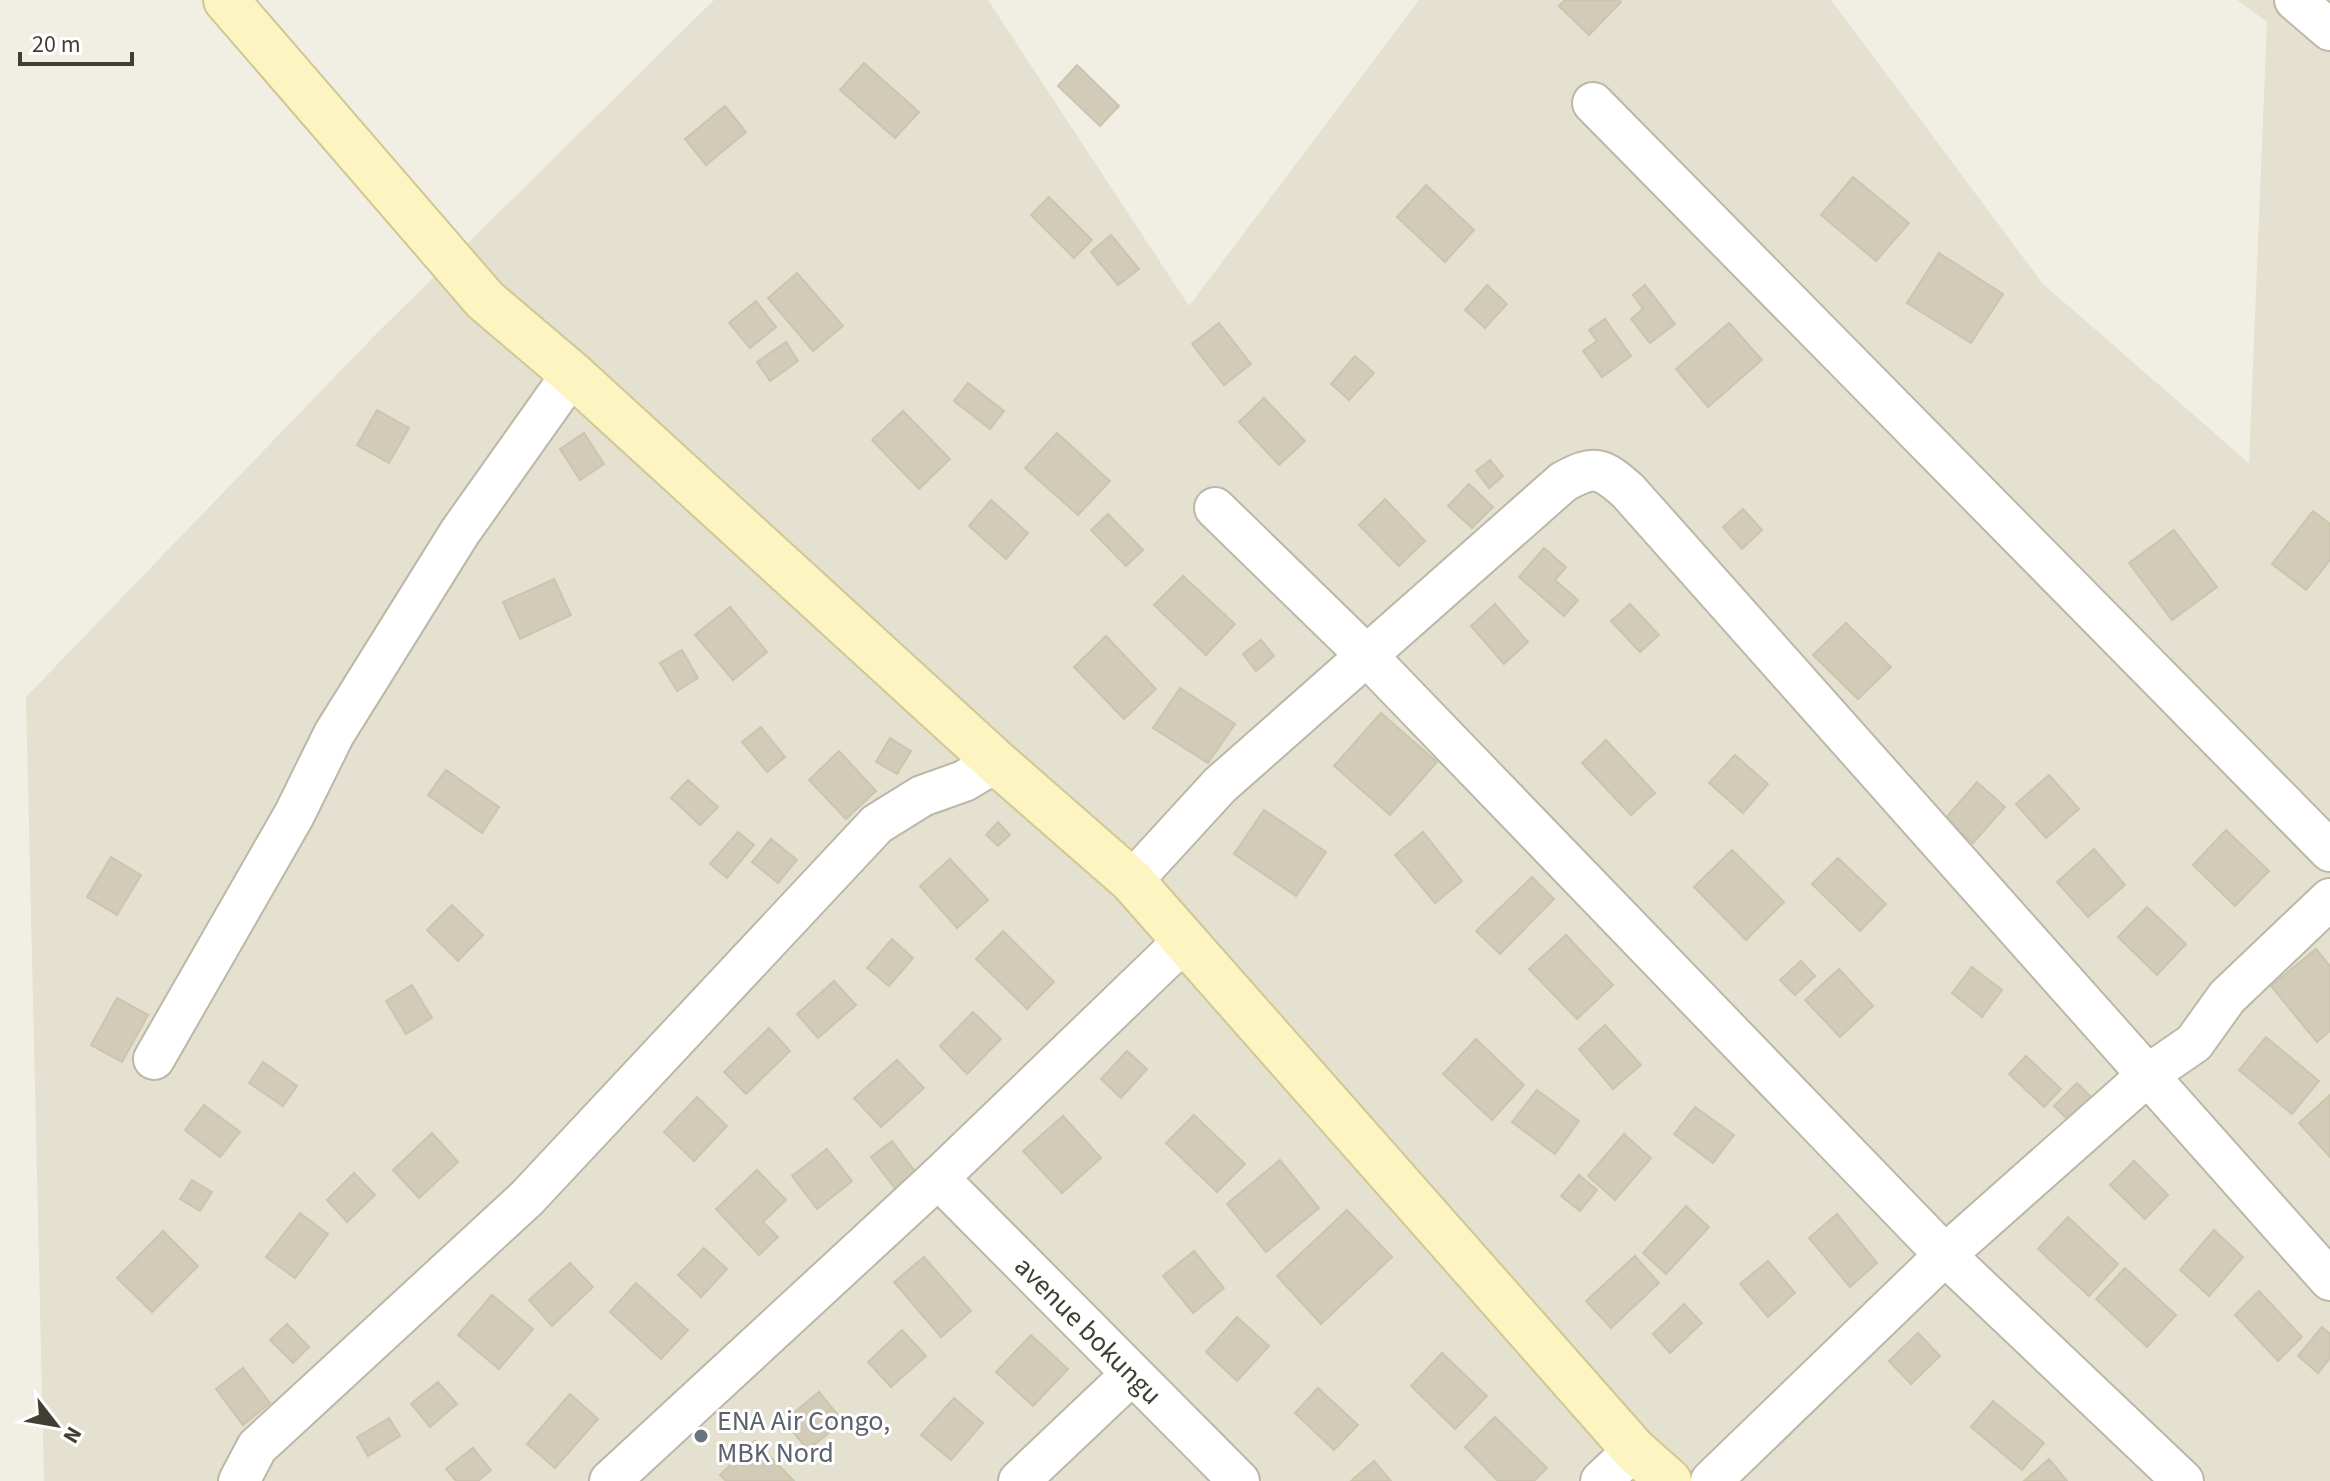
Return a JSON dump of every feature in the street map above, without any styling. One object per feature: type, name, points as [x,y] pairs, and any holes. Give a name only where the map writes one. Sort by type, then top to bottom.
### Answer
[{"type":"street","points":[[226,0],[485,300],[572,374],[996,762],[1132,881],[1634,1450],[1669,1481]]},
{"type":"street","points":[[2295,0],[2330,30]]},
{"type":"street","points":[[1593,103],[2330,851]]},
{"type":"street","points":[[154,1059],[294,815],[334,734],[460,532],[572,374]]},
{"type":"street","points":[[1132,881],[1220,785],[1563,482],[1584,470],[1605,471],[1628,491],[2330,1280]]},
{"type":"street","points":[[1215,508],[1367,656],[1945,1255],[2183,1481]]},
{"type":"street","points":[[239,1481],[257,1447],[527,1198],[877,824],[922,796],[964,781],[996,762]]},
{"type":"street","points":[[1711,1481],[1945,1255],[2149,1074],[2194,1043],[2227,997],[2330,899]]},
{"type":"street","points":[[610,1481],[938,1178],[1183,942]]},
{"type":"street","name":"avenue bokungu","points":[[938,1178],[1239,1481]]},
{"type":"street","points":[[1019,1481],[1132,1374]]},
{"type":"street","points":[[1601,1481],[1634,1450]]},
{"type":"shaded area","points":[[714,0],[988,0],[1189,306],[1419,0],[1831,0],[2043,284],[2249,463],[2267,22],[2237,0],[2330,0],[2330,1481],[44,1481],[26,697],[374,336]]},
{"type":"building","points":[[1565,0],[1621,2],[1589,35],[1559,6]]},
{"type":"building","points":[[864,63],[919,112],[895,138],[840,90]]},
{"type":"building","points":[[1077,65],[1119,106],[1100,126],[1058,86]]},
{"type":"building","points":[[725,106],[746,132],[706,165],[685,139]]},
{"type":"building","points":[[1853,177],[1909,223],[1876,261],[1821,215]]},
{"type":"building","points":[[1426,185],[1474,230],[1445,262],[1397,217]]},
{"type":"building","points":[[1049,197],[1092,240],[1074,258],[1031,215]]},
{"type":"building","points":[[1111,235],[1139,269],[1118,285],[1091,252]]},
{"type":"building","points":[[1939,253],[2003,294],[1971,343],[1907,303]]},
{"type":"building","points":[[797,273],[843,326],[813,351],[768,298]]},
{"type":"building","points":[[1487,285],[1507,304],[1485,328],[1465,310]]},
{"type":"building","points":[[1645,285],[1675,324],[1650,343],[1631,319],[1643,309],[1633,295]]},
{"type":"building","points":[[756,301],[776,327],[750,348],[729,323]]},
{"type":"building","points":[[1605,319],[1631,356],[1602,377],[1583,351],[1597,341],[1589,330]]},
{"type":"building","points":[[1219,323],[1251,364],[1224,385],[1192,344]]},
{"type":"building","points":[[1729,323],[1762,360],[1708,407],[1676,369]]},
{"type":"building","points":[[786,342],[798,361],[770,381],[757,362]]},
{"type":"building","points":[[1355,356],[1374,373],[1349,400],[1331,384]]},
{"type":"building","points":[[968,383],[1004,411],[990,429],[954,401]]},
{"type":"building","points":[[1264,398],[1305,441],[1279,465],[1239,422]]},
{"type":"building","points":[[377,410],[409,428],[389,463],[357,445]]},
{"type":"building","points":[[903,411],[950,459],[919,489],[872,440]]},
{"type":"building","points":[[584,433],[604,464],[580,480],[560,449]]},
{"type":"building","points":[[1057,433],[1110,481],[1078,515],[1025,468]]},
{"type":"building","points":[[1490,460],[1503,476],[1489,488],[1476,471]]},
{"type":"building","points":[[1469,484],[1493,507],[1472,528],[1448,506]]},
{"type":"building","points":[[1385,499],[1425,541],[1399,566],[1359,525]]},
{"type":"building","points":[[991,500],[1028,533],[1006,559],[969,526]]},
{"type":"building","points":[[1743,509],[1762,530],[1742,549],[1723,527]]},
{"type":"building","points":[[2313,511],[2330,524],[2330,560],[2306,590],[2272,564]]},
{"type":"building","points":[[1108,514],[1143,550],[1126,566],[1091,530]]},
{"type":"building","points":[[2174,530],[2217,587],[2172,620],[2129,563]]},
{"type":"building","points":[[1544,548],[1566,567],[1555,580],[1578,600],[1564,616],[1519,577]]},
{"type":"building","points":[[1183,576],[1235,624],[1206,655],[1154,605]]},
{"type":"building","points":[[554,579],[571,615],[520,639],[503,602]]},
{"type":"building","points":[[1495,604],[1528,642],[1504,664],[1471,626]]},
{"type":"building","points":[[1630,604],[1659,635],[1640,652],[1611,621]]},
{"type":"building","points":[[730,607],[767,652],[733,680],[695,635]]},
{"type":"building","points":[[1846,623],[1891,667],[1858,699],[1813,655]]},
{"type":"building","points":[[1106,636],[1156,689],[1124,719],[1074,667]]},
{"type":"building","points":[[1261,640],[1274,656],[1256,671],[1243,654]]},
{"type":"building","points":[[682,650],[698,678],[677,691],[660,663]]},
{"type":"building","points":[[1180,688],[1235,724],[1208,763],[1153,728]]},
{"type":"building","points":[[1381,713],[1437,762],[1390,815],[1334,766]]},
{"type":"building","points":[[761,727],[785,757],[767,772],[742,742]]},
{"type":"building","points":[[890,738],[911,751],[897,774],[876,762]]},
{"type":"building","points":[[1606,740],[1655,793],[1631,815],[1582,763]]},
{"type":"building","points":[[839,751],[876,791],[846,819],[809,780]]},
{"type":"building","points":[[1735,755],[1768,784],[1743,813],[1709,783]]},
{"type":"building","points":[[446,770],[499,807],[482,833],[428,795]]},
{"type":"building","points":[[2049,775],[2079,809],[2046,838],[2016,804]]},
{"type":"building","points":[[688,780],[718,807],[700,825],[671,798]]},
{"type":"building","points":[[1977,782],[2005,807],[1973,843],[1945,819]]},
{"type":"building","points":[[1264,810],[1326,852],[1296,896],[1234,854]]},
{"type":"building","points":[[998,822],[1010,835],[998,846],[986,835]]},
{"type":"building","points":[[2226,830],[2269,871],[2235,906],[2193,865]]},
{"type":"building","points":[[738,832],[754,845],[727,878],[710,864]]},
{"type":"building","points":[[1423,832],[1462,881],[1435,903],[1395,855]]},
{"type":"building","points":[[771,839],[797,860],[778,883],[752,862]]},
{"type":"building","points":[[2094,849],[2125,885],[2088,917],[2057,882]]},
{"type":"building","points":[[1732,850],[1784,902],[1746,940],[1694,887]]},
{"type":"building","points":[[111,857],[141,875],[117,915],[87,897]]},
{"type":"building","points":[[1838,858],[1886,904],[1860,931],[1812,884]]},
{"type":"building","points":[[950,859],[988,900],[957,928],[920,886]]},
{"type":"building","points":[[1532,877],[1554,899],[1500,954],[1476,931]]},
{"type":"building","points":[[452,905],[483,935],[458,961],[427,930]]},
{"type":"building","points":[[2147,907],[2186,944],[2157,975],[2118,937]]},
{"type":"building","points":[[1003,931],[1054,982],[1027,1009],[976,959]]},
{"type":"building","points":[[1566,935],[1613,985],[1577,1019],[1529,969]]},
{"type":"building","points":[[892,939],[913,958],[889,986],[867,968]]},
{"type":"building","points":[[2316,949],[2330,966],[2330,1031],[2317,1042],[2271,986]]},
{"type":"building","points":[[1801,961],[1815,976],[1795,995],[1780,980]]},
{"type":"building","points":[[1972,967],[2002,990],[1982,1017],[1952,993]]},
{"type":"building","points":[[1839,969],[1873,1006],[1840,1037],[1805,1000]]},
{"type":"building","points":[[834,981],[856,1005],[818,1038],[797,1014]]},
{"type":"building","points":[[412,985],[432,1018],[406,1034],[386,1001]]},
{"type":"building","points":[[117,998],[148,1015],[122,1062],[91,1045]]},
{"type":"building","points":[[973,1012],[1001,1039],[967,1074],[940,1046]]},
{"type":"building","points":[[1605,1025],[1641,1065],[1613,1089],[1579,1049]]},
{"type":"building","points":[[769,1028],[790,1051],[746,1094],[724,1072]]},
{"type":"building","points":[[2266,1037],[2319,1081],[2292,1114],[2239,1070]]},
{"type":"building","points":[[1476,1039],[1524,1085],[1492,1120],[1443,1074]]},
{"type":"building","points":[[1127,1051],[1147,1069],[1121,1098],[1101,1079]]},
{"type":"building","points":[[2026,1056],[2061,1089],[2044,1107],[2009,1074]]},
{"type":"building","points":[[897,1060],[924,1088],[881,1127],[854,1098]]},
{"type":"building","points":[[263,1062],[297,1086],[283,1106],[249,1083]]},
{"type":"building","points":[[2077,1083],[2092,1098],[2069,1121],[2054,1106]]},
{"type":"building","points":[[1537,1090],[1579,1121],[1555,1154],[1512,1122]]},
{"type":"building","points":[[2330,1095],[2330,1157],[2299,1123]]},
{"type":"building","points":[[697,1097],[727,1126],[694,1161],[664,1132]]},
{"type":"building","points":[[204,1105],[240,1132],[220,1157],[185,1130]]},
{"type":"building","points":[[1695,1107],[1734,1135],[1713,1163],[1674,1134]]},
{"type":"building","points":[[1194,1115],[1245,1164],[1217,1192],[1166,1143]]},
{"type":"building","points":[[1063,1116],[1101,1158],[1062,1193],[1023,1151]]},
{"type":"building","points":[[432,1133],[458,1162],[419,1198],[393,1170]]},
{"type":"building","points":[[1624,1134],[1651,1158],[1615,1200],[1588,1176]]},
{"type":"building","points":[[892,1141],[917,1174],[896,1190],[871,1157]]},
{"type":"building","points":[[827,1149],[852,1181],[817,1209],[792,1176]]},
{"type":"building","points":[[1280,1160],[1319,1208],[1266,1252],[1227,1204]]},
{"type":"building","points":[[2134,1161],[2168,1195],[2145,1219],[2110,1185]]},
{"type":"building","points":[[757,1170],[786,1200],[763,1222],[778,1237],[759,1255],[716,1209]]},
{"type":"building","points":[[354,1173],[375,1195],[347,1222],[327,1200]]},
{"type":"building","points":[[1579,1175],[1597,1190],[1580,1211],[1561,1196]]},
{"type":"building","points":[[192,1180],[212,1192],[200,1211],[180,1199]]},
{"type":"building","points":[[1686,1206],[1709,1227],[1666,1274],[1643,1253]]},
{"type":"building","points":[[1347,1210],[1392,1257],[1321,1324],[1277,1276]]},
{"type":"building","points":[[300,1213],[328,1234],[295,1278],[266,1257]]},
{"type":"building","points":[[1837,1214],[1877,1263],[1850,1287],[1809,1238]]},
{"type":"building","points":[[2068,1217],[2118,1264],[2089,1296],[2038,1249]]},
{"type":"building","points":[[2214,1230],[2243,1257],[2209,1296],[2180,1270]]},
{"type":"building","points":[[163,1231],[198,1266],[152,1312],[117,1278]]},
{"type":"building","points":[[704,1248],[727,1269],[701,1297],[678,1275]]},
{"type":"building","points":[[1194,1251],[1224,1288],[1193,1313],[1163,1276]]},
{"type":"building","points":[[1635,1256],[1659,1283],[1611,1328],[1586,1301]]},
{"type":"building","points":[[924,1257],[971,1311],[941,1337],[894,1282]]},
{"type":"building","points":[[1768,1261],[1795,1293],[1768,1317],[1740,1284]]},
{"type":"building","points":[[570,1263],[593,1287],[552,1326],[529,1300]]},
{"type":"building","points":[[2125,1268],[2176,1315],[2147,1347],[2096,1299]]},
{"type":"building","points":[[636,1283],[688,1330],[661,1359],[610,1312]]},
{"type":"building","points":[[2259,1291],[2302,1337],[2278,1361],[2235,1315]]},
{"type":"building","points":[[492,1295],[533,1329],[499,1369],[458,1335]]},
{"type":"building","points":[[1684,1304],[1702,1323],[1670,1353],[1653,1334]]},
{"type":"building","points":[[1237,1317],[1269,1346],[1237,1381],[1206,1352]]},
{"type":"building","points":[[287,1324],[309,1347],[293,1363],[270,1340]]},
{"type":"building","points":[[2322,1327],[2330,1334],[2330,1358],[2318,1373],[2298,1356]]},
{"type":"building","points":[[902,1330],[926,1356],[891,1387],[868,1362]]},
{"type":"building","points":[[1918,1333],[1940,1356],[1911,1384],[1889,1361]]},
{"type":"building","points":[[1031,1335],[1068,1369],[1033,1406],[996,1372]]},
{"type":"building","points":[[1442,1353],[1487,1396],[1455,1429],[1411,1386]]},
{"type":"building","points":[[243,1368],[270,1403],[243,1425],[216,1389]]},
{"type":"building","points":[[438,1382],[457,1404],[430,1427],[411,1404]]},
{"type":"building","points":[[1318,1388],[1358,1425],[1334,1450],[1295,1413]]},
{"type":"building","points":[[819,1392],[843,1421],[808,1450],[784,1421]]},
{"type":"building","points":[[570,1394],[598,1419],[555,1468],[527,1444]]},
{"type":"building","points":[[954,1398],[983,1423],[951,1460],[921,1435]]},
{"type":"building","points":[[1993,1401],[2044,1443],[2022,1470],[1971,1427]]},
{"type":"building","points":[[1495,1417],[1547,1468],[1534,1481],[1498,1481],[1465,1447]]},
{"type":"building","points":[[389,1418],[400,1436],[368,1456],[357,1437]]},
{"type":"building","points":[[755,1441],[794,1481],[726,1481],[720,1475]]},
{"type":"building","points":[[473,1448],[491,1470],[478,1481],[456,1481],[446,1469]]},
{"type":"building","points":[[2049,1459],[2067,1481],[2024,1481]]},
{"type":"building","points":[[1374,1461],[1391,1481],[1351,1481]]},
{"type":"place","name":"ENA Air Congo, MBK Nord","points":[[701,1436]]}]
